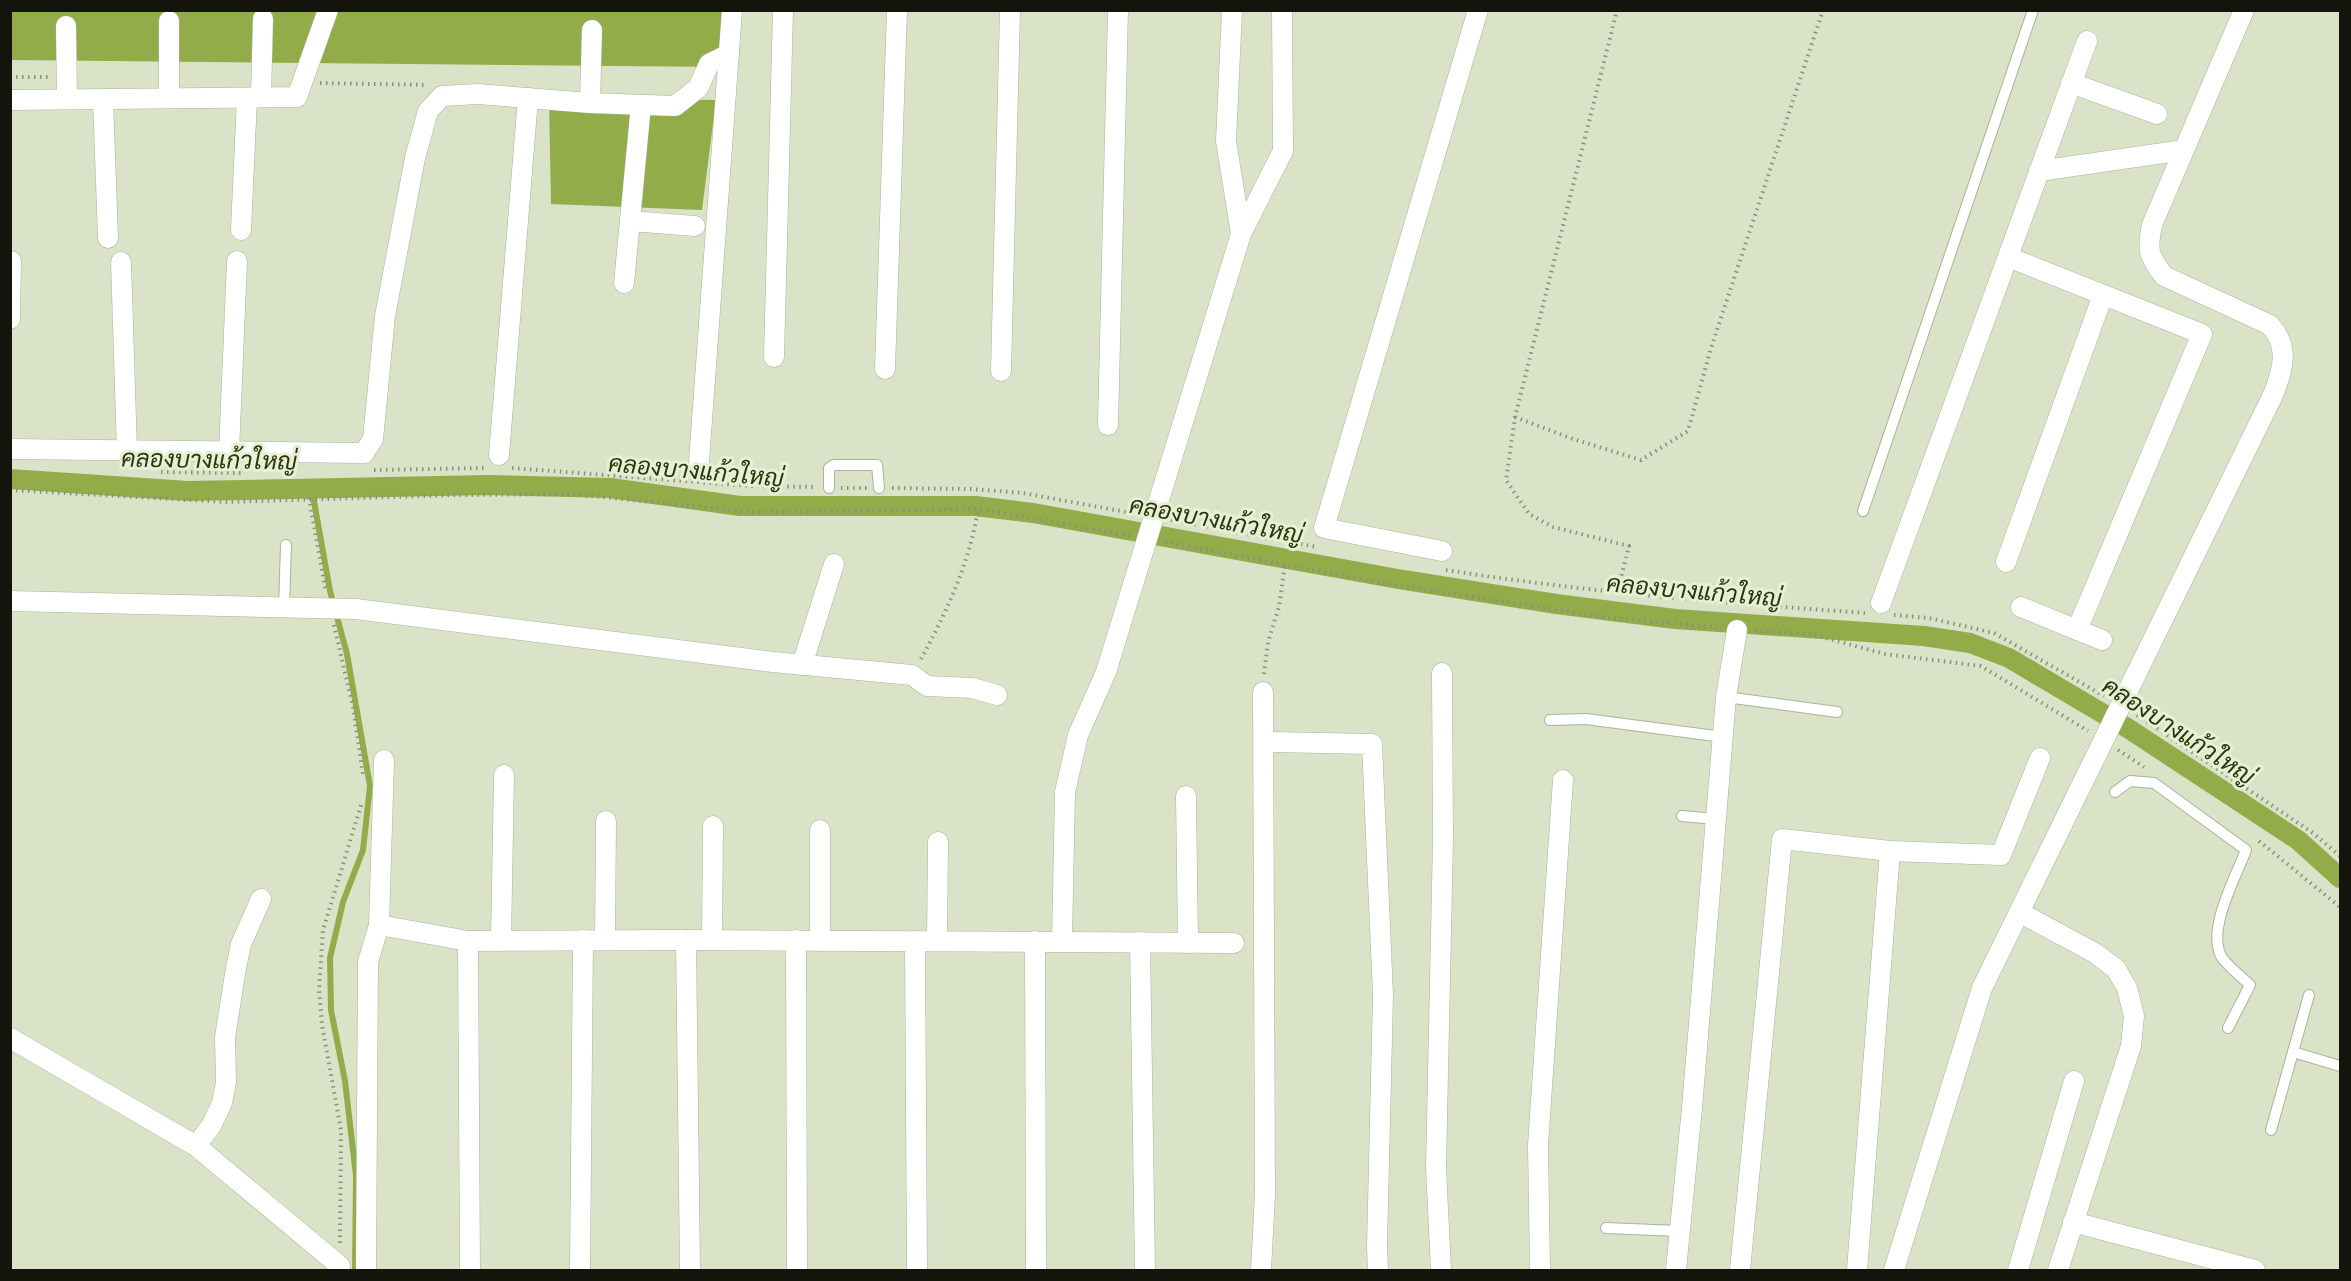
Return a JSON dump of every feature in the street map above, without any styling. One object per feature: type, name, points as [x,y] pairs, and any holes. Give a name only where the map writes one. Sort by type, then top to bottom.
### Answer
[{"type":"street","points":[[10,100],[297,97],[328,10]]},
{"type":"street","points":[[699,461],[732,10]]},
{"type":"street","points":[[774,357],[783,10]]},
{"type":"street","points":[[885,369],[897,10]]},
{"type":"street","points":[[1001,371],[1010,10]]},
{"type":"street","points":[[1108,424],[1118,10]]},
{"type":"street","points":[[1232,10],[1226,141],[1241,234]]},
{"type":"street","points":[[1062,941],[1065,792],[1078,735],[1106,672],[1241,234],[1283,151],[1282,10]]},
{"type":"street","points":[[1440,560],[1324,528],[1478,10]]},
{"type":"street","points":[[1894,1270],[1982,988],[2282,372],[2282,346],[2279,335],[2270,325],[2164,276],[2150,254],[2148,246],[2152,225],[2244,10]]},
{"type":"street","points":[[242,230],[263,19]]},
{"type":"street","points":[[169,21],[169,98]]},
{"type":"street","points":[[66,26],[67,99]]},
{"type":"street","points":[[590,103],[592,30]]},
{"type":"street","points":[[1879,610],[2087,41]]},
{"type":"street","points":[[10,449],[364,453],[374,439],[385,316],[415,158],[428,111],[442,96],[478,94],[590,103],[675,106],[698,88],[709,64],[729,54]]},
{"type":"street","points":[[2072,83],[2157,114]]},
{"type":"street","points":[[503,462],[528,98]]},
{"type":"street","points":[[103,99],[108,238]]},
{"type":"street","points":[[624,284],[641,105]]},
{"type":"street","points":[[2039,171],[2184,150]]},
{"type":"street","points":[[630,221],[695,226]]},
{"type":"street","points":[[2008,257],[2202,334],[2076,630]]},
{"type":"street","points":[[10,319],[11,261]]},
{"type":"street","points":[[229,452],[237,261]]},
{"type":"street","points":[[121,262],[127,451]]},
{"type":"street","points":[[2006,562],[2103,295]]},
{"type":"street","points":[[802,664],[834,564]]},
{"type":"street","points":[[10,601],[356,609],[802,664],[912,675],[933,688],[972,688],[997,695]]},
{"type":"street","points":[[2021,607],[2102,640]]},
{"type":"street","points":[[1676,1270],[1678,1231],[1692,1108],[1726,697],[1737,630]]},
{"type":"street","points":[[1441,1270],[1436,1168],[1443,839],[1442,673]]},
{"type":"street","points":[[1261,1270],[1265,1194],[1263,693]]},
{"type":"street","points":[[1272,742],[1372,744],[1383,994],[1378,1270]]},
{"type":"street","points":[[1740,1270],[1782,839],[1890,851],[2001,855],[2040,758]]},
{"type":"street","points":[[366,1270],[368,962],[379,925],[384,760]]},
{"type":"street","points":[[501,941],[504,775]]},
{"type":"street","points":[[1540,1270],[1538,1144],[1563,780]]},
{"type":"street","points":[[1186,796],[1188,943]]},
{"type":"street","points":[[605,940],[606,821]]},
{"type":"street","points":[[712,940],[713,826]]},
{"type":"street","points":[[820,830],[820,940]]},
{"type":"street","points":[[937,941],[938,842]]},
{"type":"street","points":[[1857,1270],[1890,851]]},
{"type":"street","points":[[196,1146],[211,1126],[222,1103],[226,1082],[225,1037],[236,968],[242,944],[261,899]]},
{"type":"street","points":[[2019,912],[2095,953],[2116,969],[2127,988],[2134,1016],[2131,1046],[2058,1270]]},
{"type":"street","points":[[379,925],[468,941],[820,940],[1234,943]]},
{"type":"street","points":[[580,1270],[583,940]]},
{"type":"street","points":[[686,940],[690,1270]]},
{"type":"street","points":[[796,940],[797,1270]]},
{"type":"street","points":[[468,941],[470,1270]]},
{"type":"street","points":[[915,941],[917,1270]]},
{"type":"street","points":[[1035,941],[1036,1270]]},
{"type":"street","points":[[1140,942],[1145,1270]]},
{"type":"street","points":[[10,1038],[196,1146],[340,1266]]},
{"type":"street","points":[[2018,1270],[2074,1081]]},
{"type":"street","points":[[2073,1222],[2255,1270]]},
{"type":"lane","points":[[1863,511],[2033,10]]},
{"type":"lane","points":[[829,488],[829,468],[834,465],[878,465],[879,488]]},
{"type":"lane","points":[[284,608],[286,545]]},
{"type":"lane","points":[[1726,697],[1837,712]]},
{"type":"lane","points":[[1550,720],[1586,719],[1723,737]]},
{"type":"lane","points":[[2115,792],[2130,781],[2154,783],[2246,850],[2216,933],[2221,956],[2250,985],[2228,1028]]},
{"type":"lane","points":[[1682,816],[1715,819]]},
{"type":"lane","points":[[2271,1130],[2309,995]]},
{"type":"lane","points":[[2293,1052],[2340,1066]]},
{"type":"lane","points":[[1606,1228],[1678,1231]]},
{"type":"path","points":[[1617,10],[1515,417],[1506,480],[1529,514],[1553,527],[1629,546],[1617,593]]},
{"type":"path","points":[[1515,417],[1573,439],[1641,460],[1688,431],[1711,348],[1823,10]]},
{"type":"path","points":[[10,77],[55,77]]},
{"type":"path","points":[[310,83],[429,85]]},
{"type":"path","points":[[370,470],[503,462],[752,486],[971,489],[1023,493],[1138,514]]},
{"type":"path","points":[[157,472],[246,473]]},
{"type":"path","points":[[10,490],[226,502],[309,498],[572,494],[752,512],[978,509],[1135,536]]},
{"type":"path","points":[[309,498],[329,609],[352,707],[363,783]]},
{"type":"path","points":[[912,675],[932,638],[963,568],[975,531],[978,509]]},
{"type":"path","points":[[1161,519],[1323,548]]},
{"type":"path","points":[[1158,540],[1377,582],[1609,618],[1737,630],[1811,634],[1885,654],[1982,666],[2090,732]]},
{"type":"path","points":[[1440,560],[1517,581],[1617,593],[1740,605],[1879,610],[1929,618],[1994,633],[2109,699]]},
{"type":"path","points":[[1263,693],[1265,657],[1279,607],[1285,564]]},
{"type":"path","points":[[2129,711],[2313,833],[2340,856]]},
{"type":"path","points":[[2110,744],[2149,770]]},
{"type":"path","points":[[340,1266],[341,1130],[322,1025],[319,989],[320,948],[322,930],[360,815],[363,793]]},
{"type":"path","points":[[2258,841],[2340,908]]},
{"type":"shaded area","points":[[11,11],[727,11],[722,67],[11,60]]},
{"type":"shaded area","points":[[549,98],[716,100],[702,210],[551,204]]},
{"type":"waterway","name":"คลองบางแก้วใหญ่","points":[[10,479],[188,491],[487,485],[610,488],[740,506],[975,506],[1033,513],[1398,579],[1556,604],[1675,619],[1924,636],[1970,643],[2009,658],[2129,729],[2298,840],[2340,878]]},
{"type":"waterway","points":[[312,490],[330,591],[347,654],[370,786],[363,850],[343,902],[330,958],[331,1010],[345,1081],[356,1176],[355,1270]]}]
